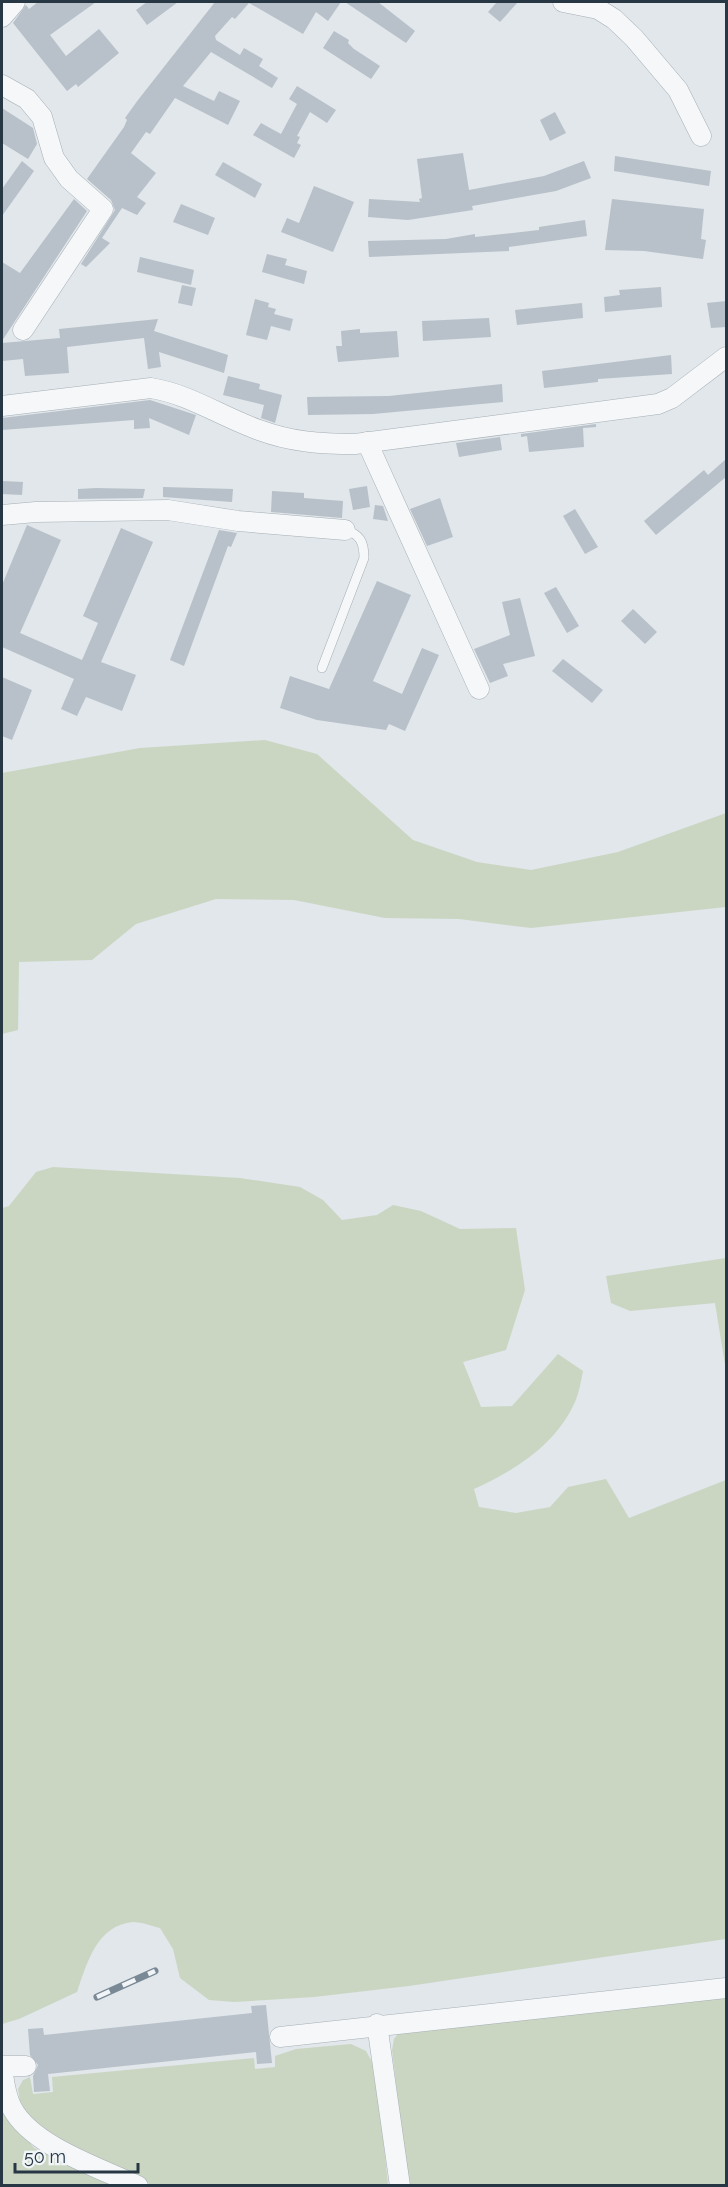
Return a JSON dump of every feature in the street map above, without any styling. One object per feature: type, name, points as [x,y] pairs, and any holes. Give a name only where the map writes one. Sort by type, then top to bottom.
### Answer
[{"type":"street","points":[[2,17],[15,2]]},
{"type":"street","points":[[563,2],[598,9],[627,32],[678,90],[701,136]]},
{"type":"street","points":[[2,85],[27,99],[42,117],[54,158],[69,179],[103,209],[24,330]]},
{"type":"street","points":[[2,406],[151,388],[168,391],[258,430],[293,441],[318,444],[367,442],[658,404],[672,398],[726,357]]},
{"type":"street","points":[[367,442],[479,689]]},
{"type":"street","points":[[2,515],[36,512],[168,510],[238,521],[345,530]]},
{"type":"street","points":[[280,2037],[726,1988]]},
{"type":"street","points":[[377,2025],[400,2186]]},
{"type":"street","points":[[26,2066],[2,2066],[5,2091],[12,2109],[29,2128],[56,2147],[138,2186]]},
{"type":"lane","points":[[322,668],[364,558],[364,545],[356,533],[345,530]]},
{"type":"green space","points":[[265,740],[317,754],[413,840],[477,862],[531,870],[618,852],[726,813],[726,907],[531,928],[459,919],[385,918],[294,900],[216,899],[136,924],[92,960],[19,962],[18,1030],[2,1034],[2,773],[140,748]]},
{"type":"green space","points":[[53,1167],[240,1178],[300,1187],[323,1200],[342,1220],[377,1215],[393,1205],[421,1211],[460,1229],[516,1228],[525,1290],[506,1350],[463,1362],[481,1407],[512,1406],[558,1354],[583,1371],[579,1391],[567,1418],[545,1444],[519,1465],[474,1489],[479,1507],[516,1513],[550,1507],[568,1487],[606,1479],[629,1518],[726,1480],[726,1939],[409,1986],[314,1997],[234,2002],[209,2000],[180,1978],[173,1949],[160,1928],[133,1922],[110,1930],[102,1938],[95,1947],[77,1992],[19,2019],[2,2024],[2,1208],[9,1206],[36,1172]]},
{"type":"green space","points":[[726,1258],[726,1371],[715,1303],[630,1311],[611,1303],[606,1276]]},
{"type":"green space","points":[[726,1995],[726,2185],[408,2185],[392,2050],[394,2039],[400,2031]]},
{"type":"green space","points":[[351,2044],[366,2051],[376,2069],[388,2185],[152,2185],[55,2140],[31,2122],[20,2101],[18,2089],[23,2080],[30,2077],[33,2094],[53,2092],[52,2077],[254,2058],[255,2069],[275,2067],[275,2056],[296,2049]]},
{"type":"green space","points":[[2,2108],[34,2148],[116,2185],[2,2185]]},
{"type":"building","points":[[38,2],[96,2],[50,35],[66,56],[99,29],[119,53],[78,87],[76,84],[67,91],[13,23],[26,5],[29,9]]},
{"type":"building","points":[[147,2],[178,2],[147,25],[136,10]]},
{"type":"building","points":[[215,2],[341,2],[328,21],[316,12],[303,34],[249,3],[235,19],[232,17],[215,36],[216,40],[240,55],[244,48],[263,59],[259,66],[278,78],[272,88],[211,52],[183,86],[214,101],[219,91],[240,101],[228,125],[175,98],[150,134],[146,132],[131,153],[156,173],[137,197],[146,203],[137,215],[122,208],[102,238],[110,243],[86,267],[81,264],[115,210],[111,200],[87,179],[124,127],[127,120],[125,118],[138,100]]},
{"type":"building","points":[[345,2],[378,2],[415,31],[406,43]]},
{"type":"building","points":[[497,2],[518,2],[500,22],[488,12]]},
{"type":"building","points":[[334,31],[349,40],[348,43],[354,49],[380,66],[371,79],[323,48]]},
{"type":"building","points":[[297,86],[336,110],[327,123],[310,112],[297,136],[300,137],[297,143],[301,145],[294,158],[253,135],[261,123],[281,134],[297,104],[289,99]]},
{"type":"building","points":[[2,108],[33,128],[37,144],[28,159],[2,143]]},
{"type":"building","points":[[555,112],[566,133],[550,141],[540,120]]},
{"type":"building","points":[[463,153],[469,190],[544,176],[584,161],[591,178],[556,191],[472,206],[473,210],[408,220],[368,217],[369,199],[420,202],[419,199],[422,198],[417,159]]},
{"type":"building","points":[[615,156],[711,171],[709,186],[614,171]]},
{"type":"building","points":[[22,161],[34,171],[2,216],[2,189]]},
{"type":"building","points":[[223,162],[262,184],[255,198],[215,175]]},
{"type":"building","points":[[314,186],[354,202],[333,252],[281,232],[287,218],[299,223]]},
{"type":"building","points":[[74,199],[87,211],[2,341],[2,262],[20,273]]},
{"type":"building","points":[[612,199],[704,209],[701,239],[706,240],[703,259],[644,251],[605,250]]},
{"type":"building","points":[[181,204],[215,218],[208,235],[173,222]]},
{"type":"building","points":[[585,220],[587,236],[509,247],[509,251],[369,257],[368,241],[446,239],[475,234],[475,237],[539,230],[539,227]]},
{"type":"building","points":[[267,254],[287,259],[285,265],[307,271],[304,284],[262,272]]},
{"type":"building","points":[[140,257],[194,270],[191,285],[137,272]]},
{"type":"building","points":[[182,285],[196,288],[192,306],[178,303]]},
{"type":"building","points":[[661,287],[662,307],[605,312],[604,297],[620,295],[619,290]]},
{"type":"building","points":[[255,299],[269,303],[268,307],[276,309],[274,314],[293,319],[290,331],[271,326],[267,340],[246,335]]},
{"type":"building","points":[[726,301],[726,327],[711,328],[707,303]]},
{"type":"building","points":[[582,303],[583,318],[517,325],[515,310]]},
{"type":"building","points":[[489,318],[491,337],[423,341],[422,321]]},
{"type":"building","points":[[158,319],[154,331],[228,355],[224,373],[159,352],[161,367],[148,369],[144,338],[67,347],[69,373],[25,376],[23,359],[2,361],[2,343],[60,338],[59,329]]},
{"type":"building","points":[[360,329],[360,333],[397,331],[399,357],[338,362],[336,346],[342,346],[341,331]]},
{"type":"building","points":[[671,355],[672,374],[598,379],[598,382],[544,388],[542,371]]},
{"type":"building","points":[[228,376],[260,384],[259,389],[282,395],[275,423],[261,418],[264,405],[223,395]]},
{"type":"building","points":[[502,384],[503,402],[373,414],[308,415],[307,397],[389,396]]},
{"type":"building","points":[[150,400],[196,415],[189,435],[149,418],[150,428],[134,429],[134,420],[2,430],[2,418]]},
{"type":"building","points":[[596,424],[596,427],[583,428],[584,447],[529,452],[527,436],[521,437],[521,434]]},
{"type":"building","points":[[500,437],[502,450],[459,457],[456,443]]},
{"type":"building","points":[[726,459],[726,477],[656,535],[644,521],[704,470],[708,475]]},
{"type":"building","points":[[2,481],[23,482],[22,495],[2,494]]},
{"type":"building","points":[[367,486],[370,507],[353,510],[349,489]]},
{"type":"building","points":[[163,487],[233,489],[232,502],[163,497]]},
{"type":"building","points":[[78,489],[145,489],[143,498],[78,499]]},
{"type":"building","points":[[272,491],[304,493],[304,498],[343,501],[342,518],[271,512]]},
{"type":"building","points":[[440,498],[453,537],[427,546],[410,509]]},
{"type":"building","points":[[375,505],[383,506],[388,521],[373,519]]},
{"type":"building","points":[[575,509],[598,547],[585,554],[563,516]]},
{"type":"building","points":[[27,525],[61,540],[20,633],[82,660],[98,623],[83,616],[121,528],[153,542],[101,662],[136,675],[122,711],[86,697],[77,716],[61,709],[74,679],[2,647],[2,585]]},
{"type":"building","points":[[219,530],[237,533],[231,547],[228,546],[184,666],[170,660]]},
{"type":"building","points":[[377,581],[411,595],[373,681],[402,694],[422,648],[439,655],[405,731],[389,724],[386,730],[317,720],[280,708],[290,676],[329,689]]},
{"type":"building","points":[[556,587],[579,626],[567,633],[544,593]]},
{"type":"building","points":[[520,598],[535,656],[503,664],[508,676],[490,683],[474,649],[510,635],[502,602]]},
{"type":"building","points":[[633,609],[657,632],[645,644],[621,621]]},
{"type":"building","points":[[563,659],[603,690],[592,703],[552,671]]},
{"type":"building","points":[[2,677],[32,690],[12,740],[2,736]]},
{"type":"building","points":[[266,2005],[272,2063],[257,2064],[256,2052],[48,2074],[50,2091],[34,2092],[33,2076],[38,2065],[30,2055],[28,2029],[43,2028],[44,2035],[252,2013],[251,2006]]},
{"type":"railway","points":[[97,1997],[155,1971]]}]
